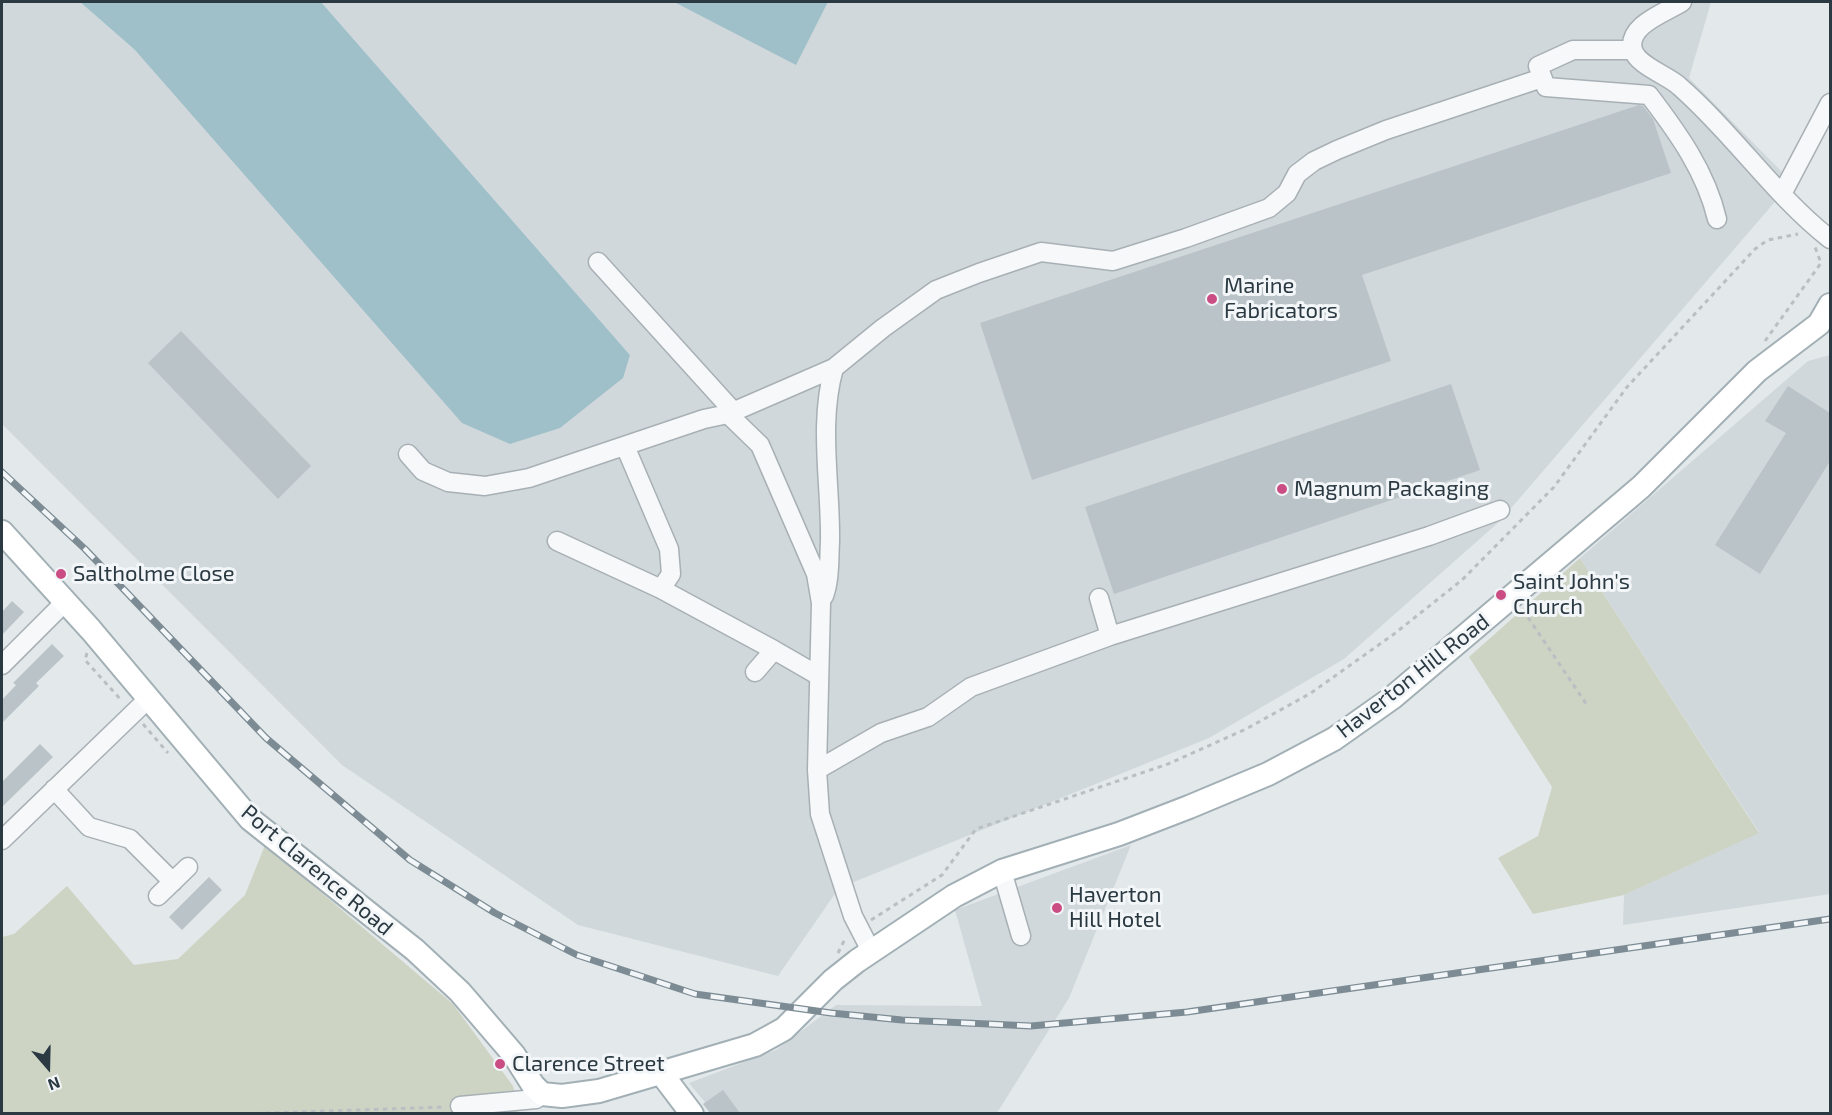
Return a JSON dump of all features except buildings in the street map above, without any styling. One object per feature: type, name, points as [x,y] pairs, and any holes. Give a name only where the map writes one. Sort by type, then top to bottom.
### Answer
[{"type":"main road","name":"Haverton Hill Road","points":[[661,1073],[755,1045],[784,1029],[832,980],[871,951],[954,896],[1002,871],[1119,834],[1189,807],[1268,774],[1334,739],[1392,698],[1641,487],[1757,371],[1819,324],[1830,304]]},
{"type":"main road","name":"Haverton Hill Road","points":[[1800,340],[1830,330]]},
{"type":"main road","name":"Port Clarence Road","points":[[2,532],[66,602],[250,819],[415,950],[460,992],[514,1055],[532,1085],[538,1102]]},
{"type":"main road","points":[[538,1102],[599,1091],[661,1073],[693,1113]]},
{"type":"street","points":[[1682,2],[1655,16],[1639,30],[1633,41],[1633,50],[1639,59],[1680,86],[1782,194],[1830,239]]},
{"type":"street","points":[[1633,50],[1573,50],[1538,66],[1545,87],[1649,95],[1683,140],[1712,199],[1717,219]]},
{"type":"street","points":[[408,454],[423,471],[448,482],[485,486],[529,478],[731,412],[834,368],[936,290],[1041,252],[1113,261],[1186,238],[1269,208],[1287,193],[1297,174],[1314,160],[1386,130],[1542,78]]},
{"type":"street","points":[[1782,194],[1830,103]]},
{"type":"street","points":[[598,262],[760,445],[816,574],[821,603],[817,770],[820,814],[859,928],[871,951]]},
{"type":"street","points":[[821,603],[828,585],[829,568],[830,500],[826,434],[830,382],[834,368]]},
{"type":"street","points":[[625,446],[669,549],[670,573],[661,589]]},
{"type":"street","points":[[817,770],[881,733],[927,717],[971,687],[1110,636],[1429,536],[1500,510]]},
{"type":"street","points":[[557,541],[661,589],[819,676]]},
{"type":"street","points":[[1098,598],[1110,636]]},
{"type":"street","points":[[2,665],[66,602]]},
{"type":"street","points":[[755,672],[774,651]]},
{"type":"street","points":[[2,840],[148,699]]},
{"type":"street","points":[[54,789],[89,827],[130,839],[173,882]]},
{"type":"street","points":[[158,896],[189,867]]},
{"type":"street","points":[[1002,871],[1021,936]]},
{"type":"street","points":[[460,1106],[538,1102]]},
{"type":"path","points":[[835,961],[843,939],[942,875],[976,829],[1168,764],[1246,729],[1311,693],[1394,634],[1462,580],[1554,487],[1627,387],[1755,249],[1768,240],[1785,235],[1805,236]]},
{"type":"path","points":[[1764,342],[1821,263],[1811,237]]},
{"type":"path","points":[[1514,596],[1587,705]]},
{"type":"path","points":[[239,1113],[339,1112],[460,1106]]},
{"type":"shaded area","points":[[2,2],[80,2],[135,50],[630,355],[321,2],[674,2],[796,64],[828,2],[1711,2],[1689,78],[1792,182],[1500,521],[1344,659],[1209,738],[839,888],[778,976],[578,925],[342,765],[2,424]]},
{"type":"shaded area","points":[[1830,355],[1830,894],[1623,925],[1624,895],[1759,832],[1580,558],[1808,361]]},
{"type":"shaded area","points":[[1131,845],[1069,998],[997,1113],[714,1113],[689,1083],[776,1050],[836,1005],[982,1006],[955,910]]},
{"type":"green space","points":[[1580,558],[1759,833],[1624,895],[1533,914],[1498,858],[1538,836],[1552,787],[1469,657]]},
{"type":"green space","points":[[265,845],[453,1004],[513,1086],[519,1113],[2,1113],[2,937],[14,934],[67,886],[134,965],[178,959],[245,895]]},
{"type":"water","points":[[80,2],[321,2],[630,355],[623,378],[560,428],[510,444],[462,423],[135,50]]},
{"type":"water","points":[[674,2],[828,2],[796,65]]},
{"type":"railway","points":[[2,472],[85,549],[266,738],[410,860],[495,913],[577,955],[695,994],[831,1013],[902,1020],[1031,1026],[1187,1012],[1830,919]]},
{"type":"place","name":"Marine Fabricators","points":[[1212,299]]},
{"type":"place","name":"Magnum Packaging","points":[[1282,489]]},
{"type":"place","name":"Saltholme Close","points":[[61,574]]},
{"type":"place","name":"Saint John's Church","points":[[1501,595]]},
{"type":"place","name":"Haverton Hill Hotel","points":[[1057,908]]},
{"type":"place","name":"Clarence Street","points":[[500,1064]]}]
